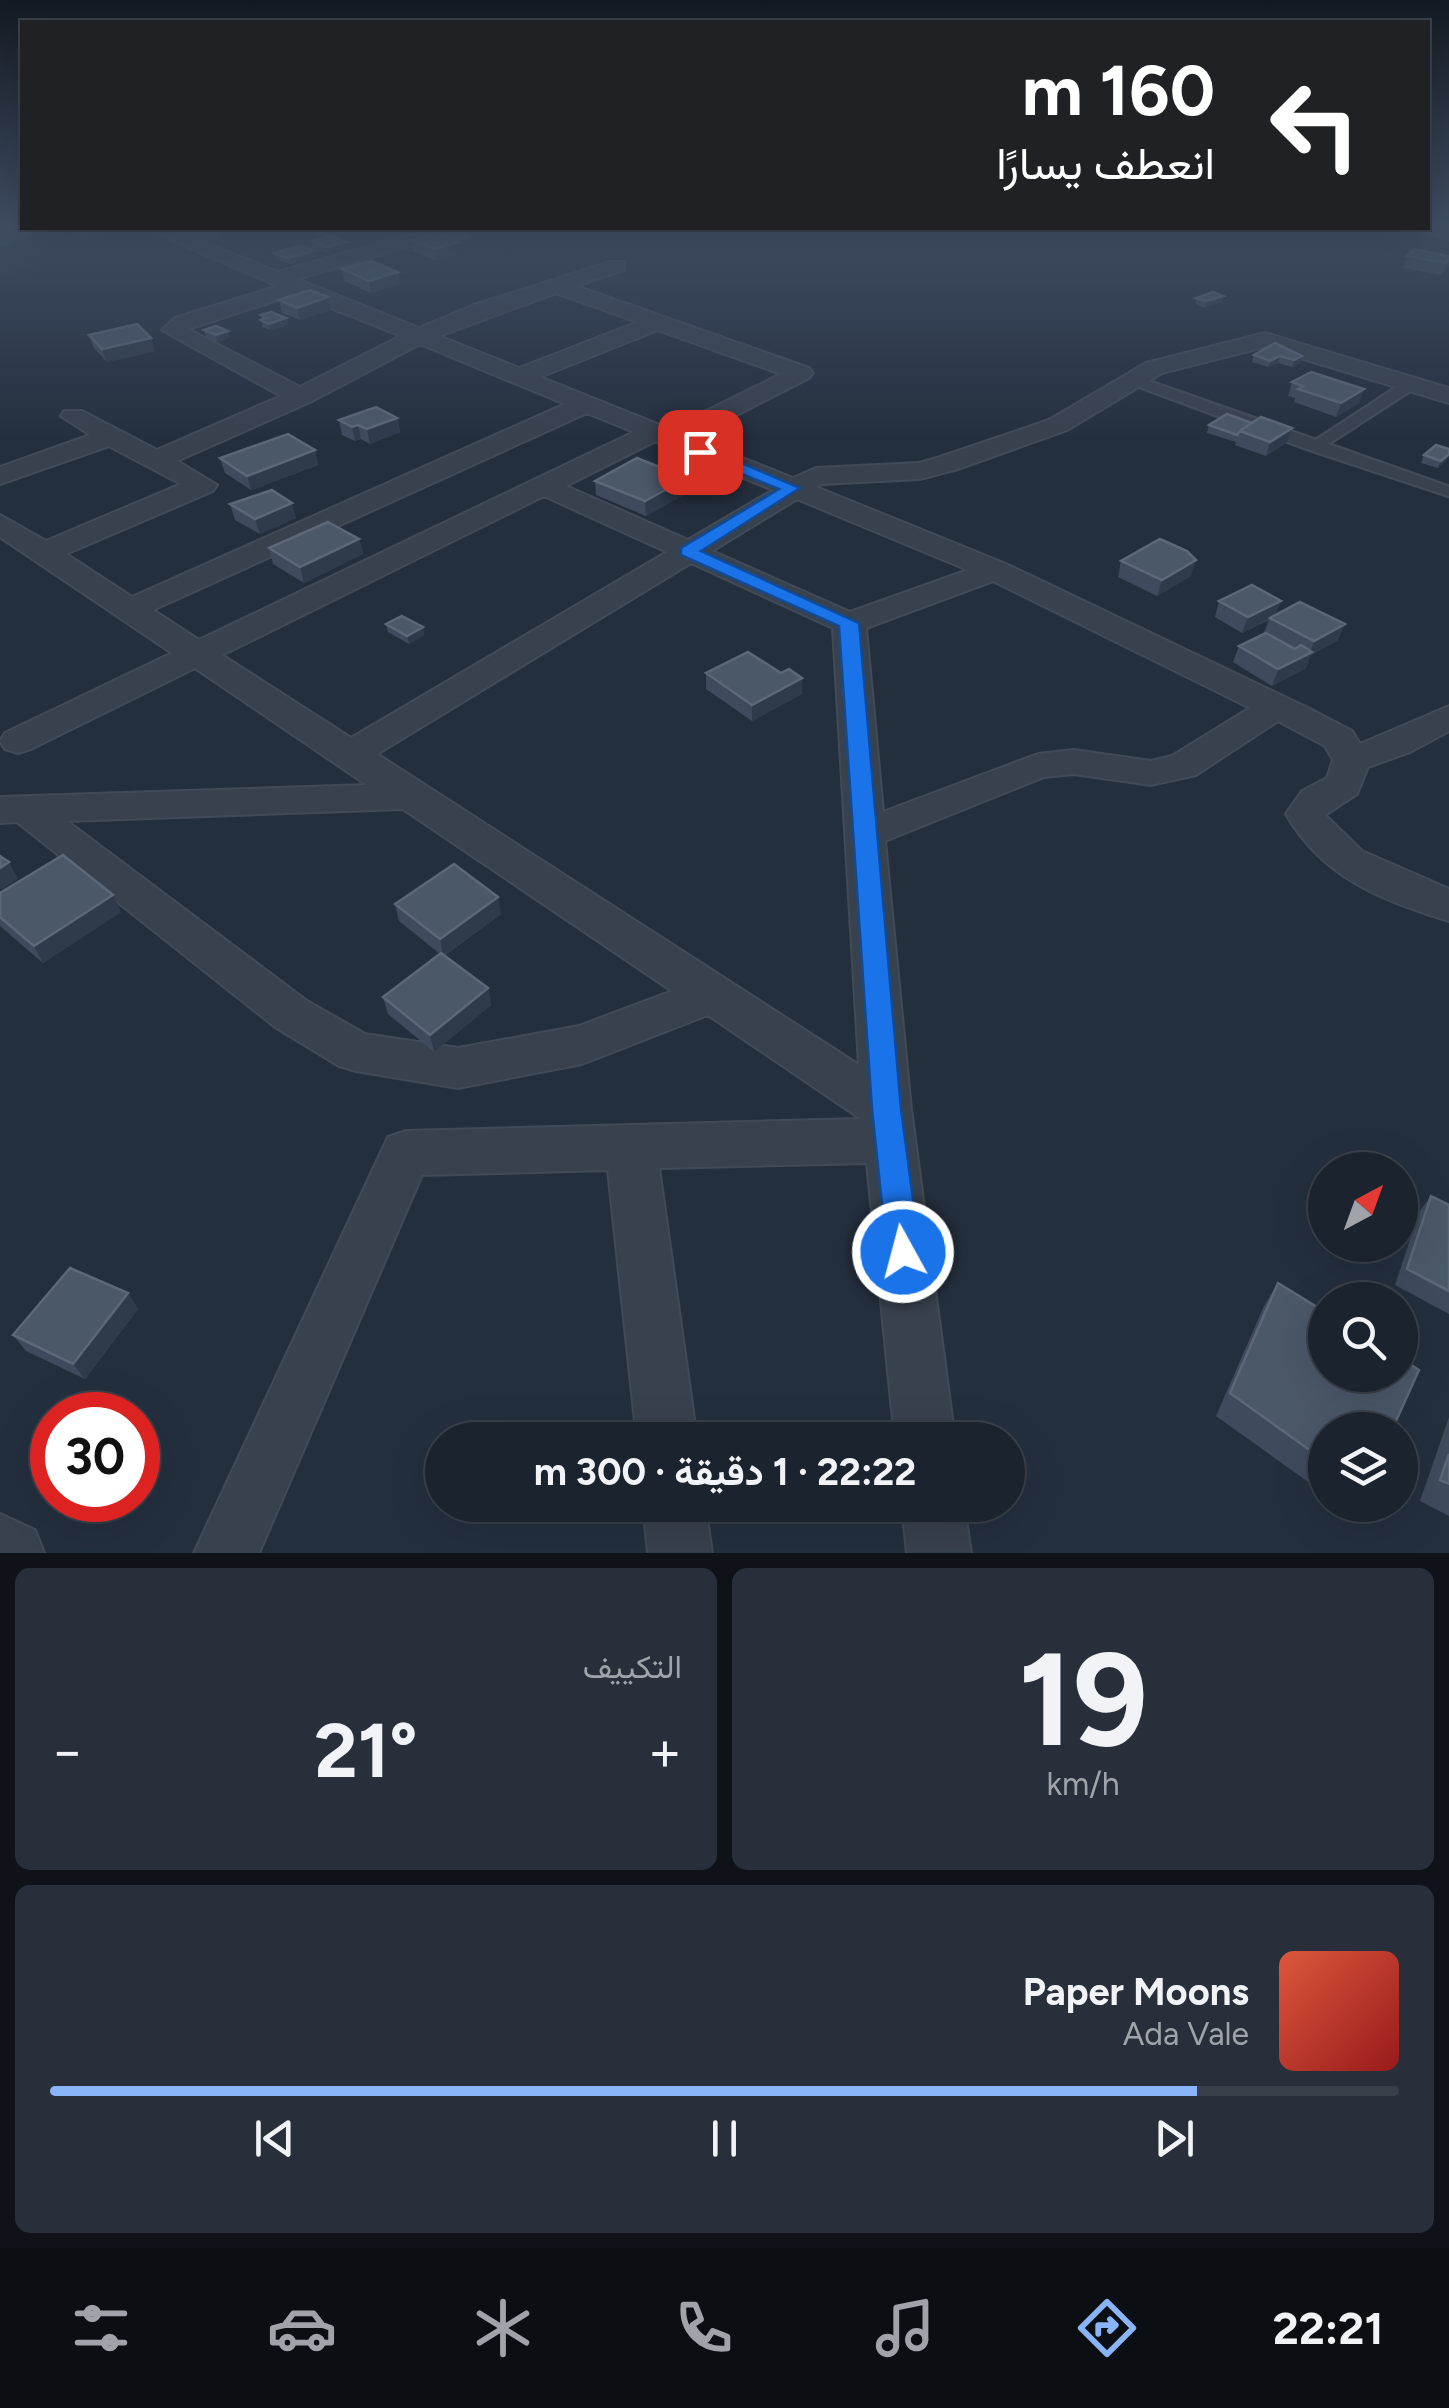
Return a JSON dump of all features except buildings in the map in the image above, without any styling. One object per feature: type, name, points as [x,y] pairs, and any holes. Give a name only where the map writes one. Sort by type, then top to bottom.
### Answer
[{"type":"street","points":[[251,296],[174,330],[302,396]]},
{"type":"street","points":[[318,296],[995,570],[1339,739],[1351,760],[1344,784],[1316,800],[1305,814],[1314,834],[1355,866],[1449,906]]},
{"type":"street","points":[[156,460],[302,396],[416,338],[524,296]]},
{"type":"street","points":[[18,741],[546,487],[801,374],[586,296]]},
{"type":"street","points":[[515,378],[658,322]]},
{"type":"street","points":[[347,756],[816,476],[920,471],[993,449],[1058,424],[1165,365],[1266,340],[1449,396]]},
{"type":"street","points":[[128,610],[584,405]]},
{"type":"street","points":[[17,544],[203,485],[73,416]]},
{"type":"street","points":[[0,476],[112,436]]},
{"type":"street","points":[[546,487],[849,623],[995,570]]},
{"type":"street","points":[[17,544],[128,610],[712,996],[888,1124]]},
{"type":"street","points":[[849,623],[888,1124],[924,1422]]},
{"type":"street","points":[[865,834],[1038,766],[1074,762],[1151,773],[1183,766],[1276,707]]},
{"type":"street","points":[[1351,760],[1397,744],[1449,717]]},
{"type":"street","points":[[14,810],[408,796]]},
{"type":"street","points":[[14,810],[291,1014],[356,1052],[458,1068],[582,1046],[712,996]]},
{"type":"street","points":[[226,1553],[406,1153],[631,1146],[888,1124]]},
{"type":"street","points":[[631,1146],[665,1422]]},
{"type":"street","points":[[676,1522],[680,1553]]},
{"type":"street","points":[[935,1522],[939,1553]]},
{"type":"street","points":[[0,1546],[12,1553]]},
{"type":"lane","points":[[1133,380],[1449,492]]},
{"type":"lane","points":[[1315,447],[1411,384]]},
{"type":"route","points":[[700,452],[792,488],[687,552],[849,623],[886,1109],[903,1252]]}]
